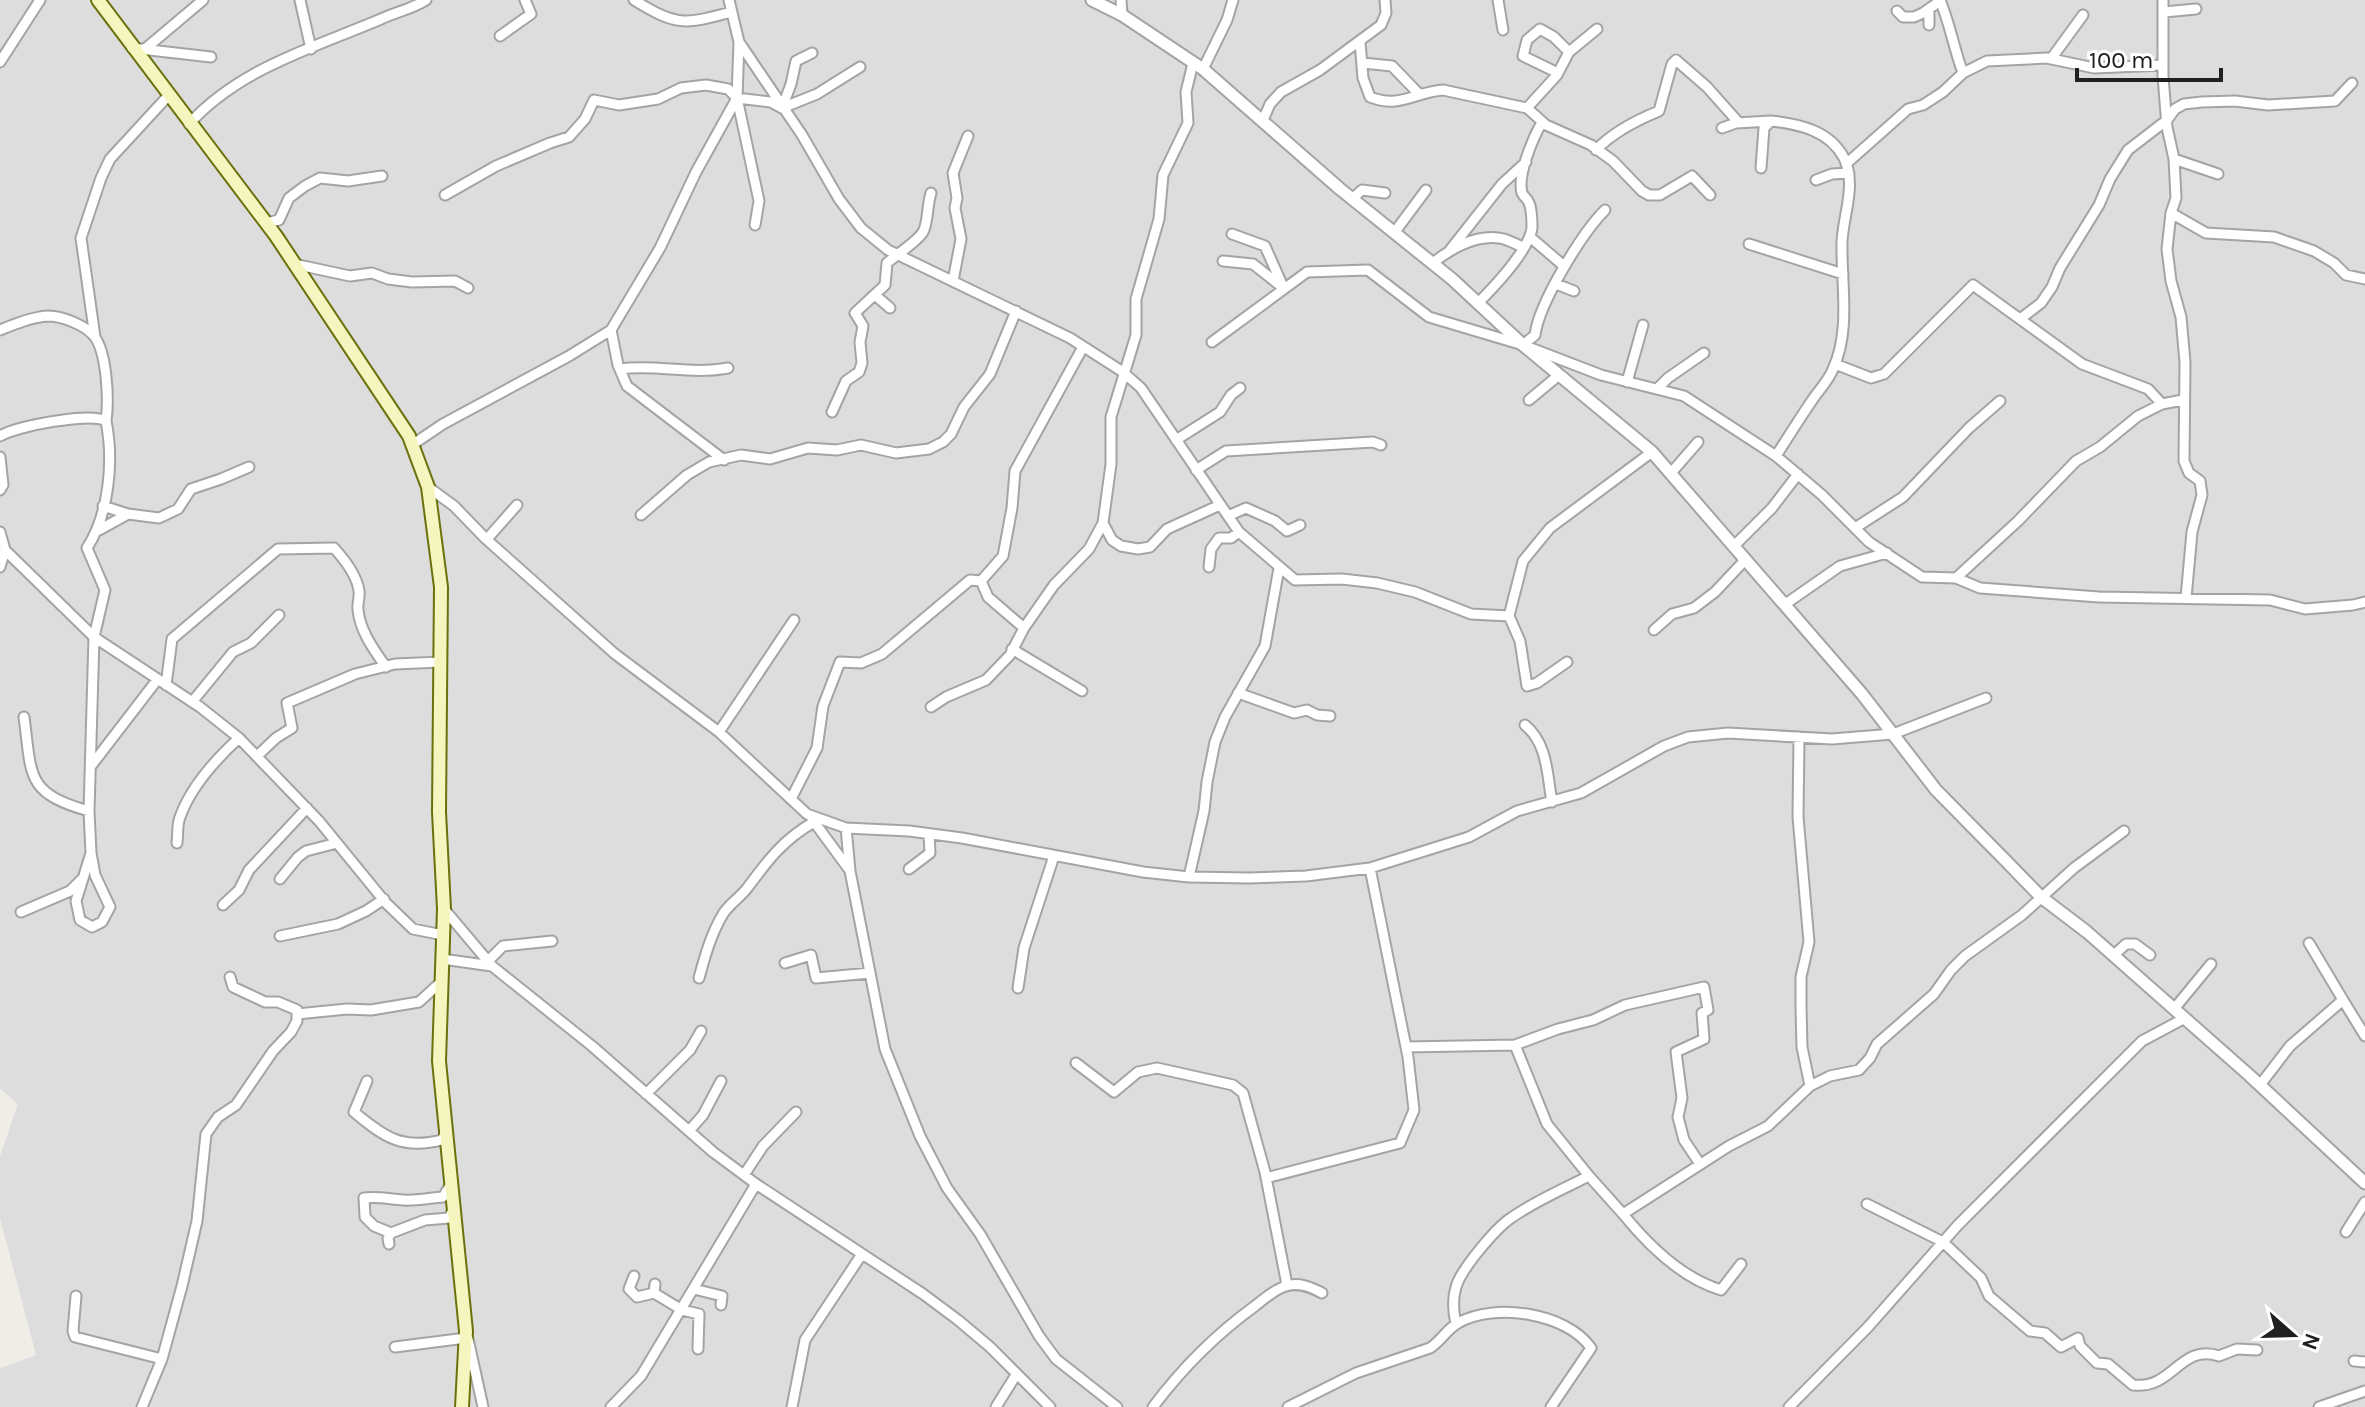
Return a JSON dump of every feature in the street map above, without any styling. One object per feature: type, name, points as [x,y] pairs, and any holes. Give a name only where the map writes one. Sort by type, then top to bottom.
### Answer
[{"type":"main road","points":[[98,0],[139,48],[168,96],[294,264],[409,436],[428,487],[441,587],[439,812],[444,909],[439,1061],[466,1334],[462,1407]]},
{"type":"street","points":[[0,62],[40,0]]},
{"type":"street","points":[[139,48],[203,0]]},
{"type":"street","points":[[300,0],[311,49]]},
{"type":"street","points":[[189,124],[207,104],[234,84],[277,62],[426,0]]},
{"type":"street","points":[[500,36],[531,14],[525,0]]},
{"type":"street","points":[[634,0],[666,19],[680,22],[731,12]]},
{"type":"street","points":[[729,0],[739,42],[737,98],[759,201],[755,225]]},
{"type":"street","points":[[1092,0],[1122,15],[1198,66],[1652,452],[1852,682],[1936,790],[2041,897],[2114,955],[2365,1183]]},
{"type":"street","points":[[1121,0],[1122,15]]},
{"type":"street","points":[[931,707],[986,680],[1012,649],[1054,585],[1089,549],[1103,523],[1111,464],[1111,417],[1136,335],[1136,299],[1159,219],[1163,175],[1188,123],[1187,78],[1227,20],[1233,0]]},
{"type":"street","points":[[1263,120],[1270,104],[1281,92],[1320,70],[1381,25],[1386,13],[1385,0]]},
{"type":"street","points":[[1498,0],[1503,30]]},
{"type":"street","points":[[2163,0],[2163,65],[2176,198],[2167,249],[2171,281],[2181,317],[2185,362],[2184,461],[2189,473],[2200,481],[2202,495],[2192,532],[2186,598]]},
{"type":"street","points":[[1897,11],[1903,17],[1914,17],[1940,1],[1963,73]]},
{"type":"street","points":[[1929,9],[1929,25]]},
{"type":"street","points":[[2164,12],[2196,9]]},
{"type":"street","points":[[2051,59],[2083,15]]},
{"type":"street","points":[[1558,73],[1523,56],[1527,40],[1540,29],[1554,37],[1569,52]]},
{"type":"street","points":[[1527,108],[1558,73],[1569,52],[1597,29]]},
{"type":"street","points":[[739,42],[802,135],[839,199],[861,228],[897,254],[1016,311],[1123,372],[1141,388],[1239,532],[1295,580],[1342,579],[1377,583],[1415,592],[1471,614],[1509,616]]},
{"type":"street","points":[[1360,42],[1365,89],[1370,97],[1387,103],[1443,90],[1527,108],[1542,122],[1582,139],[1613,161],[1649,195],[1660,195],[1692,176],[1710,195]]},
{"type":"street","points":[[139,48],[211,57]]},
{"type":"street","points":[[782,108],[796,61],[812,53]]},
{"type":"street","points":[[1816,180],[1847,168],[1891,122],[1908,109],[1923,105],[1963,73],[1987,61],[1999,58],[2051,59],[2094,68],[2163,65]]},
{"type":"street","points":[[1596,150],[1605,140],[1635,121],[1659,111],[1672,64],[1676,60],[1707,87],[1739,123]]},
{"type":"street","points":[[1363,63],[1392,66],[1420,95]]},
{"type":"street","points":[[445,195],[496,166],[569,137],[585,119],[594,100],[619,105],[658,99],[681,88],[706,85],[728,89],[737,98],[763,100],[782,108],[817,94],[860,67]]},
{"type":"street","points":[[2020,319],[2041,303],[2052,287],[2128,150],[2167,120],[2175,109],[2184,104],[2202,102],[2235,101],[2268,105],[2335,101],[2352,83]]},
{"type":"street","points":[[91,853],[76,901],[80,920],[92,927],[102,922],[110,907],[95,875],[91,853],[89,811],[94,637],[105,590],[87,548],[99,530],[108,495],[109,453],[105,374],[95,337],[81,238],[110,159],[168,96]]},
{"type":"street","points":[[412,445],[443,424],[611,330],[660,248],[696,172],[737,98]]},
{"type":"street","points":[[1761,168],[1764,128],[1771,121]]},
{"type":"street","points":[[1722,128],[1739,123],[1771,121],[1820,132],[1836,146],[1847,168],[1849,193],[1842,243],[1844,324],[1835,364],[1776,456]]},
{"type":"street","points":[[1478,303],[1504,274],[1530,237],[1531,206],[1522,192],[1526,162],[1542,122]]},
{"type":"street","points":[[953,281],[961,239],[953,173],[968,136]]},
{"type":"street","points":[[2174,159],[2218,174]]},
{"type":"street","points":[[1433,263],[1450,250],[1502,184],[1526,162]]},
{"type":"street","points":[[266,223],[279,220],[289,198],[320,178],[348,181],[382,176]]},
{"type":"street","points":[[1352,199],[1362,190],[1385,193]]},
{"type":"street","points":[[1394,233],[1426,190]]},
{"type":"street","points":[[832,412],[846,381],[859,372],[862,363],[860,342],[863,326],[855,313],[885,285],[887,263],[922,234],[926,222],[925,209],[931,193]]},
{"type":"street","points":[[1523,345],[1535,335],[1537,321],[1564,266],[1605,210]]},
{"type":"street","points":[[2171,213],[2206,233],[2274,237],[2314,251],[2346,275],[2365,279]]},
{"type":"street","points":[[1232,234],[1265,246],[1284,289]]},
{"type":"street","points":[[1530,237],[1564,266]]},
{"type":"street","points":[[1450,250],[1486,238],[1500,238],[1523,247]]},
{"type":"street","points":[[1749,244],[1843,274]]},
{"type":"street","points":[[1223,261],[1253,264],[1284,289]]},
{"type":"street","points":[[294,264],[350,276],[372,273],[412,282],[455,281],[468,288]]},
{"type":"street","points":[[1212,342],[1307,272],[1368,270],[1429,317],[1523,345],[1627,382],[1684,396],[1776,456],[1855,528],[1922,577],[1956,578],[1980,588],[2099,597],[2270,600],[2305,609],[2365,602]]},
{"type":"street","points":[[1556,284],[1574,291]]},
{"type":"street","points":[[1835,364],[1871,378],[1884,374],[1973,285],[2082,364],[2148,389],[2162,404]]},
{"type":"street","points":[[875,295],[890,308]]},
{"type":"street","points":[[641,515],[687,475],[709,462],[741,455],[770,459],[808,448],[837,450],[861,445],[896,453],[929,449],[943,442],[951,434],[964,407],[990,374],[1016,311]]},
{"type":"street","points":[[0,330],[38,317],[52,316],[73,322],[95,337]]},
{"type":"street","points":[[1627,382],[1643,325]]},
{"type":"street","points":[[611,330],[627,386],[724,460]]},
{"type":"street","points":[[981,581],[1003,556],[1015,471],[1083,347]]},
{"type":"street","points":[[1658,388],[1704,353]]},
{"type":"street","points":[[620,369],[638,366],[691,372],[728,368]]},
{"type":"street","points":[[1529,400],[1559,375]]},
{"type":"street","points":[[1176,440],[1220,412],[1231,395],[1240,388]]},
{"type":"street","points":[[1956,578],[2018,521],[2076,461],[2100,447],[2138,416],[2162,404],[2183,400]]},
{"type":"street","points":[[1855,528],[1903,497],[1969,428],[2000,401]]},
{"type":"street","points":[[0,436],[38,425],[96,418],[106,421]]},
{"type":"street","points":[[1196,470],[1226,451],[1318,444],[1373,442],[1381,445]]},
{"type":"street","points":[[1671,473],[1698,442]]},
{"type":"street","points":[[1567,662],[1537,683],[1527,686],[1520,641],[1509,616],[1523,561],[1550,528],[1652,452]]},
{"type":"street","points":[[0,457],[3,485],[0,490]]},
{"type":"street","points":[[103,506],[128,514],[159,518],[178,509],[191,489],[249,467]]},
{"type":"street","points":[[1734,546],[1772,508],[1798,474]]},
{"type":"street","points":[[428,487],[454,506],[615,654],[719,732],[792,797],[850,871]]},
{"type":"street","points":[[487,539],[517,505]]},
{"type":"street","points":[[1103,523],[1112,540],[1121,546],[1138,549],[1150,547],[1167,529],[1220,505]]},
{"type":"street","points":[[1228,516],[1246,508],[1275,521],[1287,531],[1300,525]]},
{"type":"street","points":[[99,530],[128,514]]},
{"type":"street","points":[[0,532],[5,550],[94,637],[192,702],[239,738],[307,808],[413,929],[443,935]]},
{"type":"street","points":[[1209,567],[1211,549],[1219,538],[1231,538],[1239,532]]},
{"type":"street","points":[[90,767],[162,683],[172,639],[278,549],[334,548],[354,577],[359,590],[357,609],[362,625],[369,644],[386,667]]},
{"type":"street","points":[[0,567],[5,550]]},
{"type":"street","points":[[1784,605],[1840,566],[1887,553]]},
{"type":"street","points":[[1654,630],[1672,614],[1694,608],[1746,559]]},
{"type":"street","points":[[1189,877],[1215,742],[1265,646],[1279,568]]},
{"type":"street","points":[[792,797],[817,748],[823,706],[840,662],[861,663],[882,654],[970,580],[981,581]]},
{"type":"street","points":[[981,581],[988,597],[1024,628]]},
{"type":"street","points":[[192,702],[233,652],[251,643],[279,615]]},
{"type":"street","points":[[719,732],[794,620]]},
{"type":"street","points":[[1012,649],[1082,691]]},
{"type":"street","points":[[257,756],[292,728],[287,703],[310,695],[327,684],[386,667],[441,662]]},
{"type":"street","points":[[1238,693],[1294,713],[1307,710],[1330,716]]},
{"type":"street","points":[[810,818],[846,828],[929,834],[1189,877],[1306,876],[1370,868],[1440,848],[1469,837],[1517,811],[1581,793],[1664,746],[1688,737],[1728,733],[1832,739],[1893,734],[1986,698]]},
{"type":"street","points":[[24,717],[34,780],[43,791],[60,802],[89,811]]},
{"type":"street","points":[[1525,725],[1534,732],[1549,768],[1547,775],[1552,802]]},
{"type":"street","points":[[1799,737],[1798,817],[1809,942],[1801,977],[1802,1047],[1810,1086]]},
{"type":"street","points":[[177,843],[179,819],[191,796],[213,762],[239,738]]},
{"type":"street","points":[[223,905],[239,890],[249,870],[307,808]]},
{"type":"street","points":[[699,978],[710,941],[723,914],[747,889],[771,854],[810,818]]},
{"type":"street","points":[[846,828],[850,871],[885,1049],[920,1136],[947,1188],[980,1234],[1039,1336],[1056,1359],[1117,1407]]},
{"type":"street","points":[[1623,1214],[1700,1164],[1768,1126],[1810,1086],[1830,1076],[1859,1070],[1877,1044],[1934,994],[1958,963],[2124,831]]},
{"type":"street","points":[[909,869],[930,853],[929,834]]},
{"type":"street","points":[[280,879],[306,851],[337,843]]},
{"type":"street","points":[[1018,988],[1024,948],[1054,856]]},
{"type":"street","points":[[1266,1178],[1400,1143],[1414,1110],[1406,1047],[1370,868]]},
{"type":"street","points":[[21,912],[70,891],[82,880]]},
{"type":"street","points":[[280,936],[338,924],[384,899]]},
{"type":"street","points":[[444,909],[490,964],[689,1131],[756,1184],[958,1320],[1050,1407]]},
{"type":"street","points":[[490,964],[503,946],[552,941]]},
{"type":"street","points":[[2309,943],[2365,1036]]},
{"type":"street","points":[[2114,955],[2126,944],[2135,944],[2150,955]]},
{"type":"street","points":[[785,963],[811,955],[816,978],[870,973]]},
{"type":"street","points":[[442,959],[490,964]]},
{"type":"street","points":[[2174,1009],[2211,964]]},
{"type":"street","points":[[142,1407],[162,1359],[197,1221],[206,1134],[218,1117],[236,1105],[273,1051],[291,1032],[297,1014],[297,1010],[278,1002],[265,1002],[233,987],[230,977]]},
{"type":"street","points":[[297,1014],[371,1010],[419,1002],[442,981]]},
{"type":"street","points":[[1406,1047],[1515,1045],[1593,1020],[1625,1005],[1704,987],[1708,1010],[1702,1013],[1704,1039],[1676,1052],[1682,1098],[1678,1117],[1684,1140],[1700,1164]]},
{"type":"street","points":[[2260,1085],[2290,1046],[2343,1000]]},
{"type":"street","points":[[1789,1407],[1868,1327],[1943,1242],[2142,1041],[2185,1018]]},
{"type":"street","points":[[646,1094],[690,1050],[701,1031]]},
{"type":"street","points":[[1515,1045],[1547,1124],[1638,1233],[1704,1285],[1721,1290],[1741,1264]]},
{"type":"street","points":[[1076,1063],[1114,1092],[1138,1072],[1157,1068],[1233,1085],[1243,1093],[1266,1178],[1287,1285]]},
{"type":"street","points":[[367,1081],[354,1112],[377,1131],[393,1141],[427,1144],[442,1140],[446,1132]]},
{"type":"street","points":[[689,1131],[703,1115],[721,1081]]},
{"type":"street","points":[[744,1175],[763,1146],[796,1112]]},
{"type":"street","points":[[1456,1324],[1453,1306],[1457,1283],[1499,1228],[1508,1219],[1551,1194],[1589,1176]]},
{"type":"street","points":[[391,1233],[374,1226],[365,1217],[364,1198],[381,1196],[412,1200],[443,1197],[451,1184]]},
{"type":"street","points":[[611,1407],[641,1376],[756,1184]]},
{"type":"street","points":[[2346,1232],[2365,1202]]},
{"type":"street","points":[[1867,1204],[1943,1242],[1981,1278],[1989,1296],[2030,1331],[2045,1333],[2061,1347],[2078,1338],[2080,1346],[2097,1363],[2108,1364],[2133,1385],[2156,1384],[2181,1363],[2196,1356],[2209,1353],[2223,1359],[2237,1349],[2257,1350]]},
{"type":"street","points":[[389,1244],[391,1233],[425,1220],[449,1218],[453,1210]]},
{"type":"street","points":[[792,1407],[805,1340],[862,1254]]},
{"type":"street","points":[[634,1276],[629,1289],[637,1297],[654,1288],[682,1310],[699,1314],[698,1349]]},
{"type":"street","points":[[1153,1407],[1182,1369],[1223,1330],[1287,1285],[1305,1285],[1322,1293]]},
{"type":"street","points":[[694,1289],[722,1296],[721,1305]]},
{"type":"street","points":[[76,1296],[75,1337],[162,1359]]},
{"type":"street","points":[[1288,1407],[1356,1373],[1430,1348],[1456,1324],[1478,1315],[1503,1313],[1547,1319],[1571,1329],[1591,1348],[1551,1407]]},
{"type":"street","points":[[395,1347],[466,1334],[483,1407]]},
{"type":"street","points":[[2354,1361],[2365,1362]]},
{"type":"street","points":[[996,1407],[1016,1375]]},
{"type":"street","points":[[2319,1407],[2365,1391]]},
{"type":"shaded area","points":[[0,0],[2365,0],[2365,1407],[0,1407],[0,1368],[36,1355],[0,1218],[0,1156],[18,1104],[0,1089]]}]
